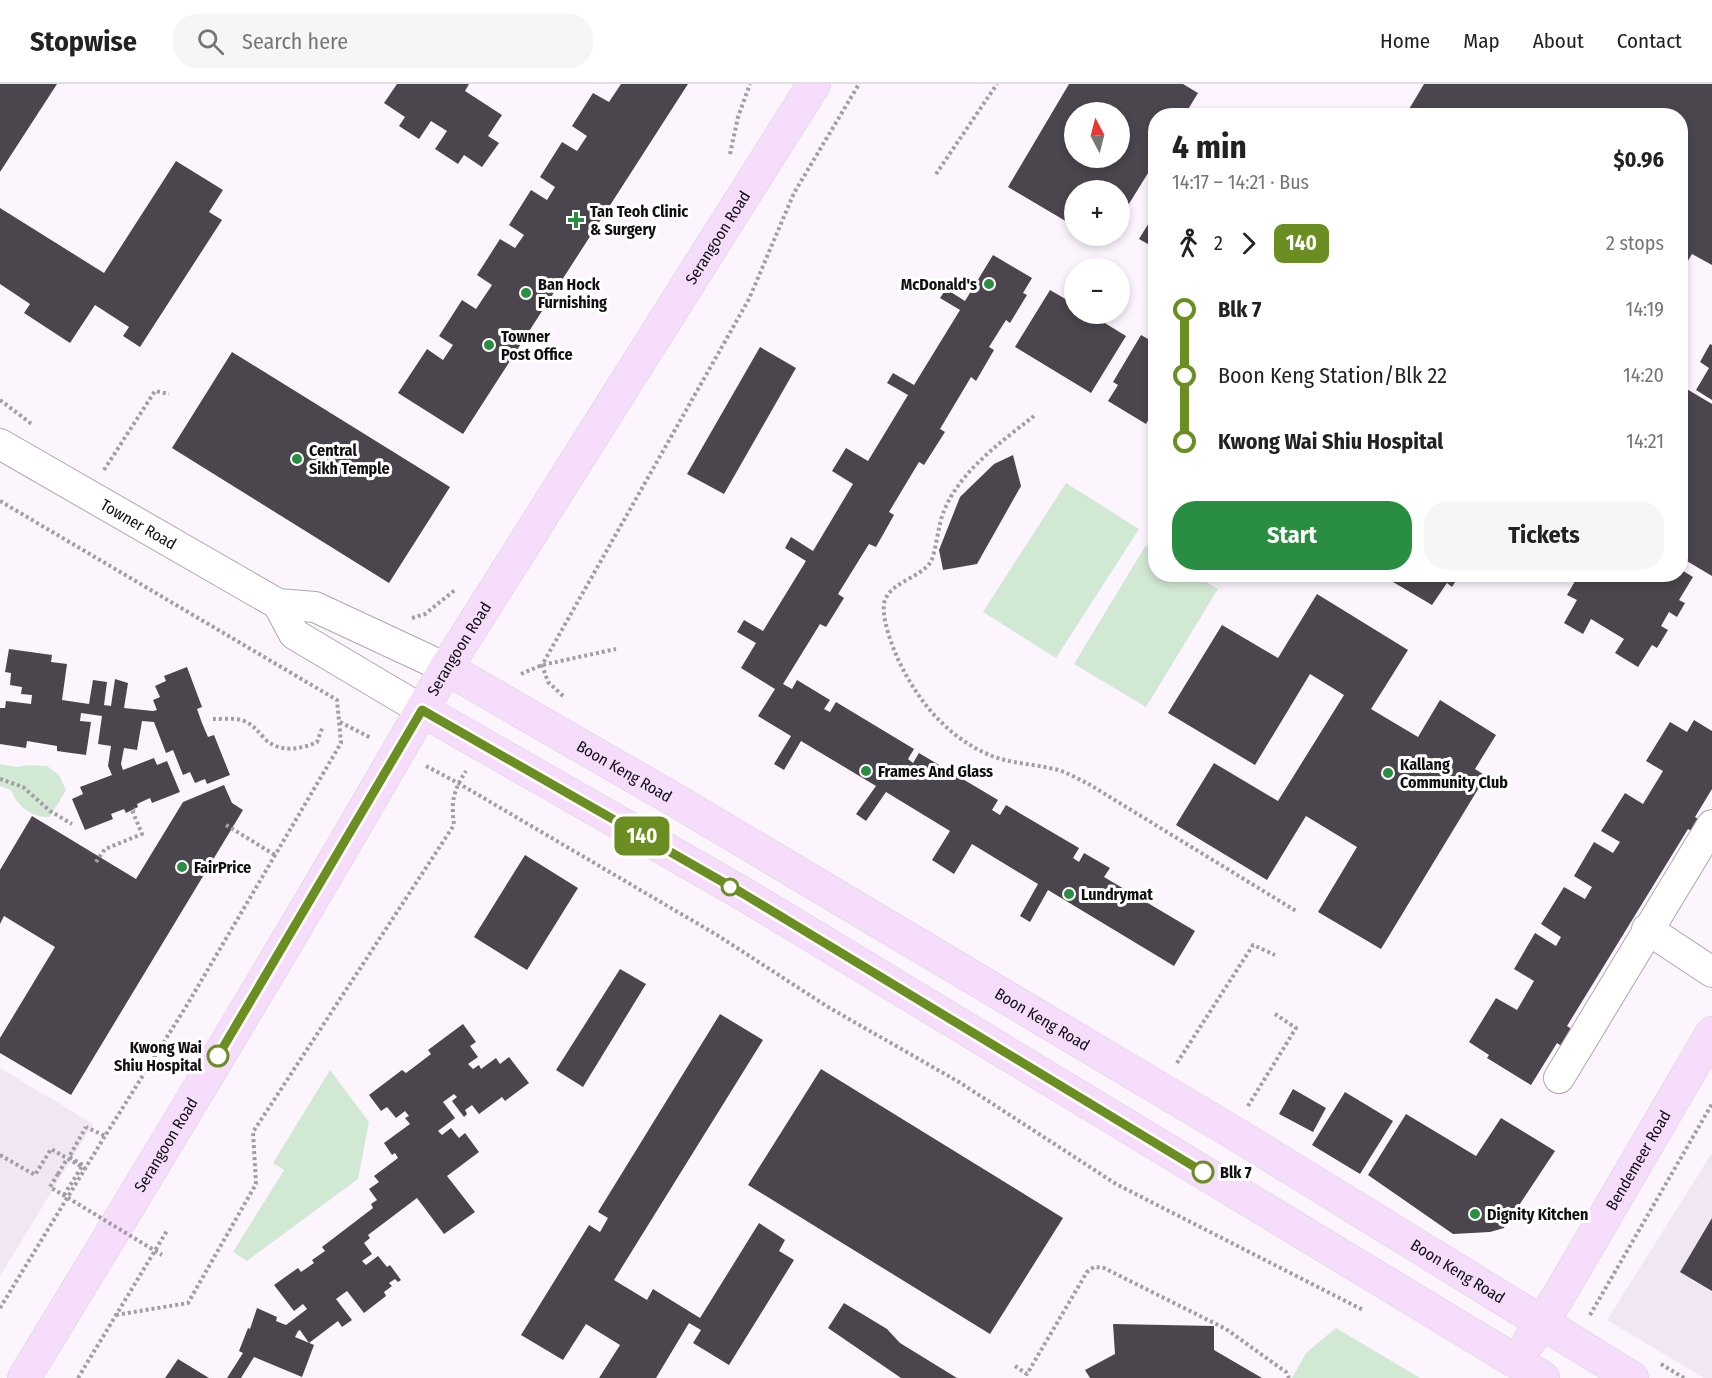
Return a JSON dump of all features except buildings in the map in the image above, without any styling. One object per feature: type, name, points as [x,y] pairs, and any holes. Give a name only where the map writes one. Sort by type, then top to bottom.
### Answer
[{"type":"main road","name":"Serangoon Road","points":[[24,1378],[145,1180],[446,668],[814,84]]},
{"type":"main road","name":"Boon Keng Road","points":[[446,668],[680,803],[1234,1133],[1632,1378]]},
{"type":"main road","points":[[422,710],[742,893],[1522,1373]]},
{"type":"main road","name":"Bendemeer Road","points":[[1522,1373],[1542,1323],[1712,1034]]},
{"type":"street","name":"Towner Road","points":[[0,444],[278,604],[315,607],[446,668]]},
{"type":"street","points":[[278,604],[294,634],[422,710]]},
{"type":"street","points":[[1559,1078],[1647,929],[1712,825]]},
{"type":"street","points":[[1647,929],[1712,972]]},
{"type":"path","points":[[565,698],[548,682],[542,665],[749,299],[794,193],[860,84]]},
{"type":"path","points":[[936,174],[997,84]]},
{"type":"path","points":[[101,475],[155,391],[169,394]]},
{"type":"path","points":[[1034,416],[982,459],[956,487],[944,509],[937,529],[932,561],[925,569],[892,591],[886,598],[883,608],[891,644],[907,680],[929,710],[958,738],[992,756],[1060,770],[1087,783],[1296,911]]},
{"type":"path","points":[[0,501],[337,700],[341,742],[187,1005],[0,1308]]},
{"type":"path","points":[[520,675],[542,665],[616,649]]},
{"type":"path","points":[[213,719],[241,720],[256,727],[266,740],[282,748],[302,749],[317,742],[323,726]]},
{"type":"path","points":[[0,779],[23,787],[50,811],[72,824]]},
{"type":"path","points":[[116,1315],[188,1303],[256,1184],[253,1132],[454,825],[451,805],[458,783],[717,935],[828,1007],[959,1082],[1116,1184],[1368,1312]]},
{"type":"path","points":[[96,862],[105,849],[142,834],[132,810],[135,809]]},
{"type":"path","points":[[226,825],[275,855]]},
{"type":"path","points":[[1177,1064],[1253,945],[1275,955]]},
{"type":"path","points":[[1234,1133],[1296,1028],[1275,1014]]},
{"type":"path","points":[[1167,1058],[1186,1069]]},
{"type":"path","points":[[1241,1100],[1249,1105]]},
{"type":"path","points":[[1588,1318],[1712,1104]]},
{"type":"path","points":[[64,1195],[83,1165],[69,1157],[86,1127],[105,1136]]},
{"type":"path","points":[[0,1155],[35,1175],[51,1149],[86,1169]]},
{"type":"path","points":[[67,1159],[50,1187],[162,1255]]},
{"type":"path","points":[[78,1378],[168,1229]]},
{"type":"path","points":[[1015,1366],[1026,1376],[1087,1272],[1094,1267],[1104,1268],[1226,1329],[1286,1372],[1289,1378]]},
{"type":"shaded area","points":[[0,1068],[93,1124],[0,1276]]},
{"type":"shaded area","points":[[1712,1153],[1712,1378],[1704,1378],[1607,1320]]},
{"type":"green space","points":[[1066,483],[1139,529],[1056,658],[983,612]]},
{"type":"green space","points":[[1146,545],[1148,546],[1148,582],[1206,582],[1218,589],[1146,707],[1074,664]]},
{"type":"green space","points":[[0,764],[17,767],[47,766],[59,775],[66,790],[50,817],[43,817],[26,810],[11,790],[0,786]]},
{"type":"green space","points":[[330,1070],[369,1122],[358,1179],[247,1261],[233,1252],[284,1170],[273,1163]]},
{"type":"green space","points":[[1336,1328],[1420,1378],[1292,1378],[1306,1353]]},
{"type":"bus line","name":"140","points":[[218,1056],[422,710],[742,893],[1203,1172]]},
{"type":"place","name":"Tan Teoh Clinic & Surgery","points":[[576,220]]},
{"type":"place","name":"McDonald's","points":[[989,284]]},
{"type":"place","name":"Ban Hock Furnishing","points":[[526,293]]},
{"type":"place","name":"Towner Post Office","points":[[489,345]]},
{"type":"place","name":"Central Sikh Temple","points":[[297,459]]},
{"type":"place","name":"Frames And Glass","points":[[866,771]]},
{"type":"place","name":"Kallang Community Club","points":[[1388,773]]},
{"type":"place","name":"FairPrice","points":[[182,867]]},
{"type":"place","name":"Lundrymat","points":[[1069,894]]},
{"type":"place","name":"Kwong Wai Shiu Hospital","points":[[218,1056]]},
{"type":"place","name":"Blk 7","points":[[1203,1172]]},
{"type":"place","name":"Dignity Kitchen","points":[[1475,1214]]}]
